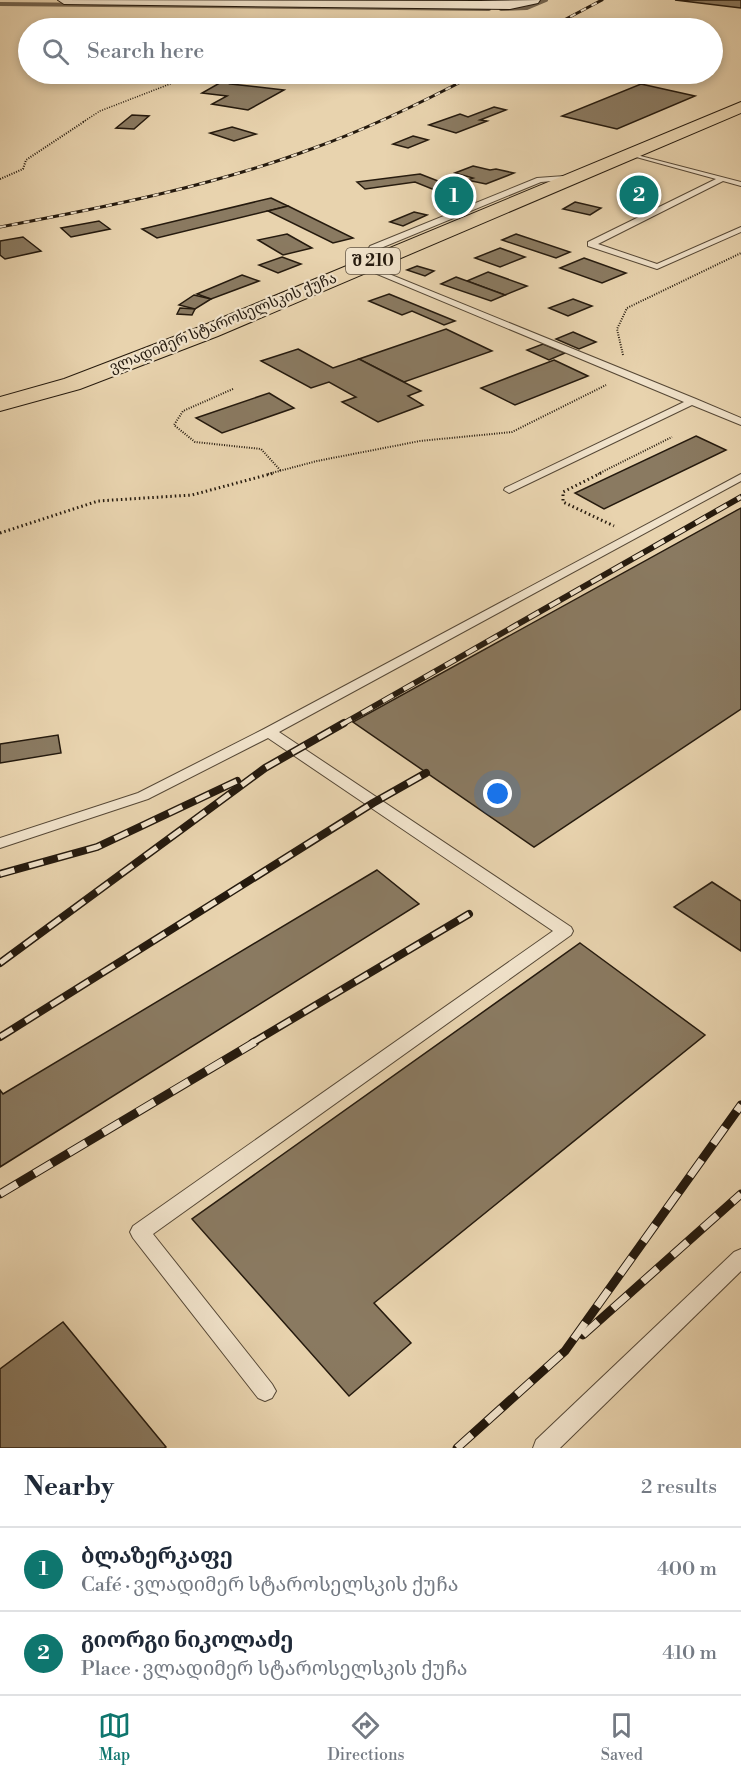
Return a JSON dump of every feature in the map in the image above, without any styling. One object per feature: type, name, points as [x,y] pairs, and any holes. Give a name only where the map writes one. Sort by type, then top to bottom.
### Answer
[{"type":"main road","name":"ვლადიმერ სტაროსელსკის ქუჩა","points":[[0,404],[81,380],[210,331],[362,266],[497,203],[576,177],[741,107]]},
{"type":"street","points":[[64,0],[480,5],[510,5],[534,0]]},
{"type":"lane","points":[[631,154],[741,184]]},
{"type":"lane","points":[[722,179],[591,244],[657,267],[741,229]]},
{"type":"lane","points":[[497,203],[468,209],[373,248],[362,266],[741,422]]},
{"type":"lane","points":[[509,490],[693,401]]},
{"type":"lane","points":[[0,843],[143,796],[269,732],[741,477]]},
{"type":"lane","points":[[265,1391],[140,1232],[565,931],[269,732]]},
{"type":"lane","points":[[544,1448],[741,1258]]},
{"type":"path","points":[[0,179],[23,169],[26,160],[100,111],[170,84]]},
{"type":"path","points":[[0,533],[98,501],[192,495],[317,461],[420,441],[512,432],[627,374],[617,329],[627,308],[741,253]]},
{"type":"path","points":[[233,389],[183,411],[174,425],[195,442],[261,449],[281,471]]},
{"type":"path","points":[[633,535],[563,502],[563,492],[672,437]]},
{"type":"building","points":[[675,0],[741,0],[741,8]]},
{"type":"building","points":[[218,84],[284,90],[248,110],[212,104],[227,96],[202,93]]},
{"type":"building","points":[[641,84],[695,96],[617,129],[562,116]]},
{"type":"building","points":[[494,107],[506,110],[480,120],[487,121],[456,133],[429,125],[460,114],[468,117]]},
{"type":"building","points":[[132,115],[149,116],[134,129],[116,128]]},
{"type":"building","points":[[232,127],[256,134],[234,141],[210,133]]},
{"type":"building","points":[[413,136],[428,140],[408,148],[393,144]]},
{"type":"building","points":[[473,166],[514,173],[486,184],[467,180],[473,178],[455,173]]},
{"type":"building","points":[[420,174],[474,195],[457,199],[415,182],[365,189],[357,182]]},
{"type":"building","points":[[271,198],[288,206],[157,238],[142,229]]},
{"type":"building","points":[[575,202],[601,208],[590,215],[563,209]]},
{"type":"building","points":[[288,206],[353,238],[333,243],[268,211]]},
{"type":"building","points":[[414,212],[427,215],[403,226],[390,222]]},
{"type":"building","points":[[99,221],[110,229],[71,237],[61,228]]},
{"type":"building","points":[[287,234],[312,248],[283,255],[258,240]]},
{"type":"building","points":[[516,234],[570,252],[556,258],[502,240]]},
{"type":"building","points":[[23,237],[41,251],[5,259],[0,255],[0,241]]},
{"type":"building","points":[[500,248],[525,257],[500,267],[475,258]]},
{"type":"building","points":[[282,257],[301,264],[278,273],[259,265]]},
{"type":"building","points":[[584,258],[626,273],[602,283],[560,268]]},
{"type":"building","points":[[417,266],[434,271],[425,276],[407,270]]},
{"type":"building","points":[[488,272],[527,286],[505,295],[467,281]]},
{"type":"building","points":[[242,275],[259,281],[211,299],[197,294]]},
{"type":"building","points":[[456,277],[505,295],[491,301],[441,284]]},
{"type":"building","points":[[389,294],[455,321],[444,325],[412,311],[402,315],[369,301]]},
{"type":"building","points":[[194,295],[211,299],[195,309],[179,305]]},
{"type":"building","points":[[573,299],[592,306],[568,316],[549,308]]},
{"type":"building","points":[[180,308],[195,309],[192,315],[177,314]]},
{"type":"building","points":[[446,329],[492,351],[404,382],[359,359]]},
{"type":"building","points":[[573,332],[596,342],[579,349],[556,339]]},
{"type":"building","points":[[543,344],[565,353],[549,360],[527,350]]},
{"type":"building","points":[[298,349],[333,368],[359,359],[421,391],[408,396],[423,405],[378,422],[342,402],[356,397],[329,382],[311,388],[261,361]]},
{"type":"building","points":[[554,360],[588,376],[515,405],[481,388]]},
{"type":"building","points":[[269,393],[294,408],[222,433],[196,418]]},
{"type":"building","points":[[696,436],[726,450],[604,509],[575,493]]},
{"type":"building","points":[[741,508],[741,709],[534,847],[353,722]]},
{"type":"building","points":[[58,735],[61,753],[0,763],[0,744]]},
{"type":"building","points":[[377,870],[419,904],[0,1167],[0,1090],[3,1094]]},
{"type":"building","points":[[712,882],[741,901],[741,951],[674,907]]},
{"type":"building","points":[[580,943],[705,1035],[374,1303],[411,1343],[349,1396],[192,1219]]},
{"type":"building","points":[[63,1322],[166,1447],[0,1448],[0,1369]]},
{"type":"waterway","points":[[501,9],[527,8],[546,0]]},
{"type":"waterway","points":[[0,4],[489,9]]},
{"type":"railway","points":[[568,18],[602,0]]},
{"type":"railway","points":[[0,227],[80,212],[237,174],[335,140],[456,84]]},
{"type":"railway","points":[[341,725],[741,497]]},
{"type":"railway","points":[[0,963],[265,768],[344,723]]},
{"type":"railway","points":[[0,1037],[373,803],[426,773]]},
{"type":"railway","points":[[0,874],[97,847],[237,781]]},
{"type":"railway","points":[[252,1043],[469,914]]},
{"type":"railway","points":[[0,1194],[255,1042]]},
{"type":"railway","points":[[457,1448],[565,1351],[741,1105]]},
{"type":"railway","points":[[583,1335],[741,1194]]},
{"type":"place","name":"გიორგი ნიკოლაძე","points":[[639,195]]},
{"type":"place","name":"ბლაზერკაფე","points":[[454,196]]}]
